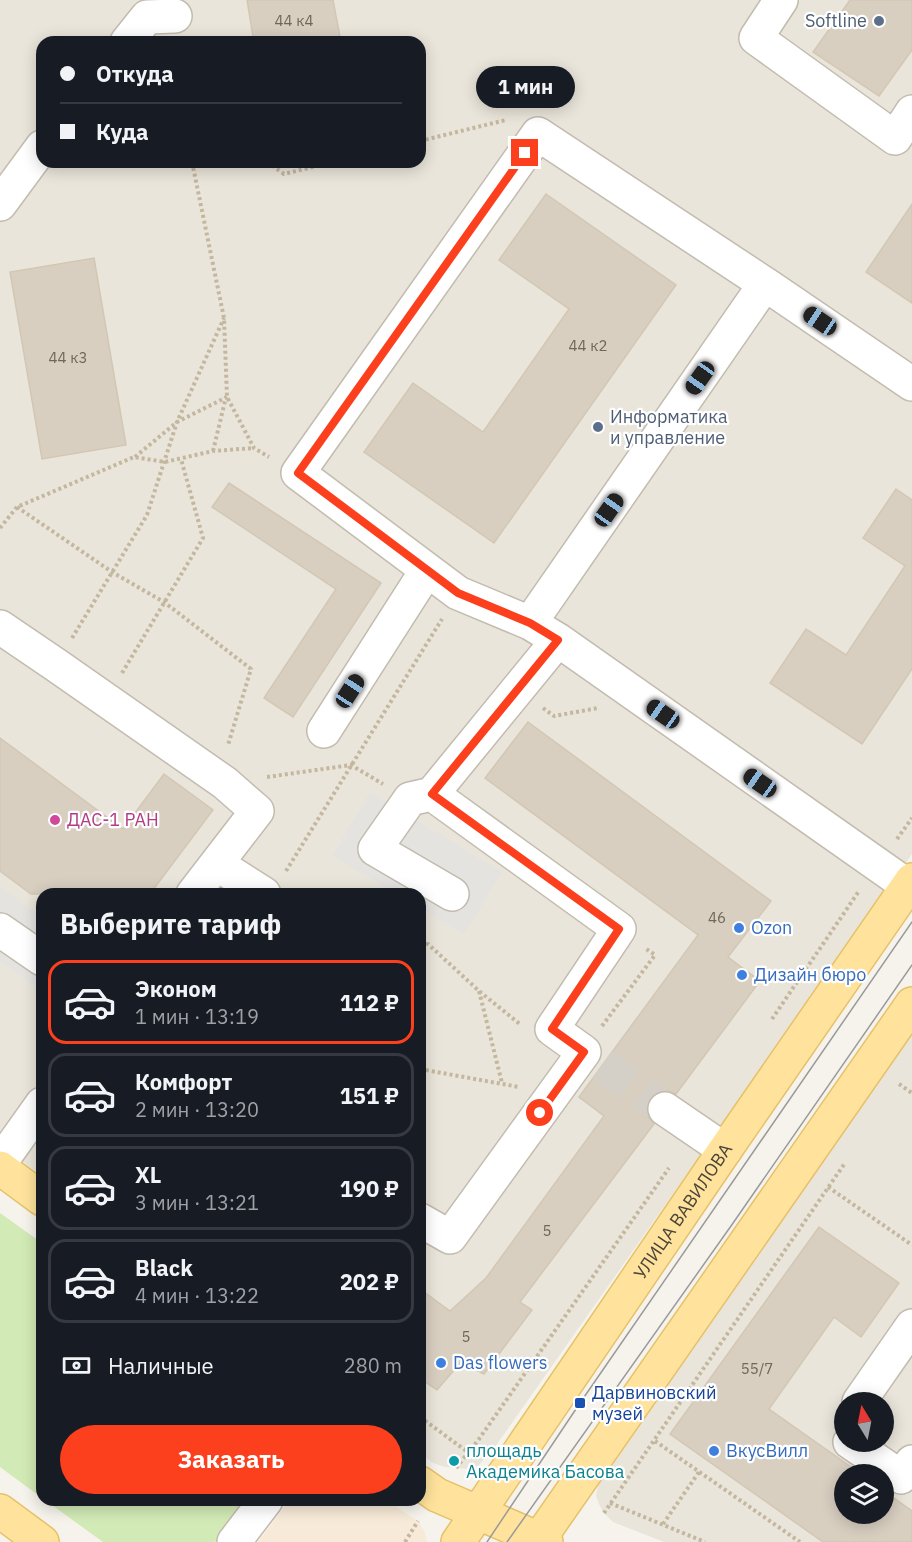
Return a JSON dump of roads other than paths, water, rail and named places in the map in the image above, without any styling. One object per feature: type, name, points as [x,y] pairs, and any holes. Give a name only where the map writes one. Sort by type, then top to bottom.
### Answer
[{"type":"main road","name":"УЛИЦА ВАВИЛОВА","points":[[458,1542],[724,1150],[910,883]]},
{"type":"main road","points":[[426,1487],[437,1495],[541,1541],[581,1476],[912,1004]]},
{"type":"main road","points":[[0,1168],[36,1194]]},
{"type":"main road","points":[[0,1511],[42,1542]]},
{"type":"street","points":[[781,0],[756,38],[895,138],[912,112]]},
{"type":"street","points":[[132,36],[147,17],[175,16]]},
{"type":"street","points":[[910,883],[558,640],[530,623],[458,593],[298,473],[538,134],[912,384]]},
{"type":"street","points":[[0,204],[36,155]]},
{"type":"street","points":[[530,623],[765,284]]},
{"type":"street","points":[[324,731],[427,570]]},
{"type":"street","points":[[0,627],[221,781],[257,810],[198,888]]},
{"type":"street","points":[[452,894],[375,849],[517,691],[558,640]]},
{"type":"street","points":[[421,797],[619,929],[552,1029],[593,1058],[552,1095],[450,1237],[426,1223]]},
{"type":"street","points":[[217,864],[274,884]]},
{"type":"street","points":[[0,930],[36,956]]},
{"type":"street","points":[[665,1109],[724,1150]]},
{"type":"street","points":[[0,1163],[36,1112]]},
{"type":"street","points":[[866,1392],[912,1327]]},
{"type":"street","points":[[865,1452],[901,1477],[912,1462]]},
{"type":"street","points":[[234,1542],[261,1506]]},
{"type":"tunnel","points":[[602,1065],[665,1109]]},
{"type":"tram line","points":[[487,1542],[580,1403],[912,922]]},
{"type":"tram line","points":[[507,1542],[912,965]]},
{"type":"place","name":"Softline","points":[[879,21]]},
{"type":"place","name":"Информатика и управление","points":[[598,427]]},
{"type":"place","name":"ДАС-1 РАН","points":[[55,820]]},
{"type":"place","name":"Ozon","points":[[739,928]]},
{"type":"place","name":"Дизайн бюро","points":[[742,975]]},
{"type":"place","name":"Das flowers","points":[[441,1363]]},
{"type":"place","name":"Дарвиновский музей","points":[[580,1403]]},
{"type":"place","name":"ВкусВилл","points":[[714,1451]]},
{"type":"place","name":"площадь Академика Басова","points":[[454,1461]]}]
